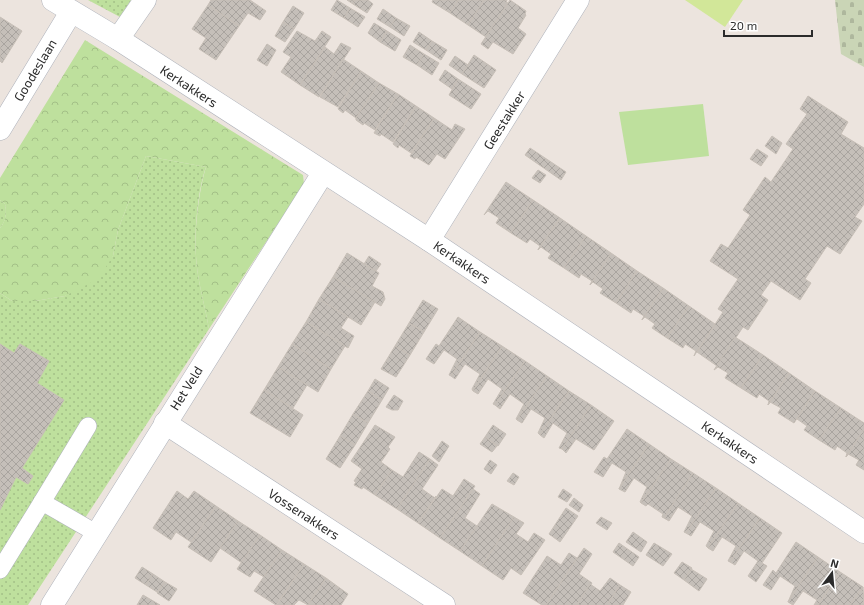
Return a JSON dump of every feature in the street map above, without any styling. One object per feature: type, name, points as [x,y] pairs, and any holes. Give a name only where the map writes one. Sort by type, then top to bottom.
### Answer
[{"type":"street","points":[[118,39],[145,0]]},
{"type":"street","name":"Geestakker","points":[[429,240],[578,0]]},
{"type":"street","name":"Kerkakkers","points":[[62,6],[118,39],[323,173],[429,240],[864,532]]},
{"type":"street","name":"Goodeslaan","points":[[0,129],[62,6]]},
{"type":"street","name":"Het Veld","points":[[52,605],[323,173]]},
{"type":"street","name":"Vossenakkers","points":[[165,423],[444,605]]},
{"type":"lane","points":[[0,570],[88,426]]},
{"type":"lane","points":[[42,502],[96,533]]},
{"type":"green space","points":[[88,0],[131,0],[120,17]]},
{"type":"green space","points":[[685,0],[743,0],[725,27]]},
{"type":"green space","points":[[835,0],[864,0],[864,67],[841,54]]},
{"type":"green space","points":[[85,40],[303,175],[304,184],[209,329],[198,274],[196,246],[196,223],[199,198],[206,167],[146,156],[118,230],[113,256],[98,279],[65,296],[35,301],[12,301],[0,293],[0,228],[6,216],[6,210],[5,204],[0,200],[0,178]]},
{"type":"green space","points":[[703,104],[709,156],[628,165],[619,112]]},
{"type":"green space","points":[[146,156],[206,167],[199,199],[196,224],[196,246],[198,274],[209,329],[28,605],[0,605],[0,293],[12,301],[35,301],[65,296],[113,256],[118,230]]},
{"type":"green space","points":[[0,200],[5,204],[6,216],[0,228]]},
{"type":"building","points":[[211,0],[250,0],[266,11],[260,20],[248,13],[239,26],[208,5]]},
{"type":"building","points":[[337,0],[350,8],[344,18],[331,10]]},
{"type":"building","points":[[347,0],[355,0],[353,4]]},
{"type":"building","points":[[355,0],[368,0],[373,4],[367,13],[353,4]]},
{"type":"building","points":[[433,0],[458,0],[450,13],[432,2]]},
{"type":"building","points":[[458,0],[484,0],[468,25],[450,13]]},
{"type":"building","points":[[484,0],[507,0],[506,2],[508,3],[486,37],[468,25]]},
{"type":"building","points":[[510,0],[526,11],[526,15],[518,28],[526,34],[513,54],[493,42],[488,49],[481,44]]},
{"type":"building","points":[[208,5],[239,26],[216,60],[199,49],[206,38],[192,29]]},
{"type":"building","points":[[293,6],[304,13],[294,29],[283,22]]},
{"type":"building","points":[[350,8],[365,17],[358,27],[344,18]]},
{"type":"building","points":[[383,9],[396,18],[390,27],[377,19]]},
{"type":"building","points":[[0,17],[22,31],[2,63],[0,61]]},
{"type":"building","points":[[396,18],[410,26],[404,36],[390,27]]},
{"type":"building","points":[[283,22],[294,29],[285,42],[275,36]]},
{"type":"building","points":[[374,23],[387,31],[380,42],[368,33]]},
{"type":"building","points":[[297,31],[315,41],[322,31],[331,37],[300,85],[281,72],[291,57],[283,52]]},
{"type":"building","points":[[387,31],[401,40],[395,51],[380,42]]},
{"type":"building","points":[[419,32],[432,41],[426,50],[413,42]]},
{"type":"building","points":[[432,41],[447,50],[441,60],[426,50]]},
{"type":"building","points":[[341,43],[351,48],[319,97],[300,85],[325,47],[334,54]]},
{"type":"building","points":[[267,44],[276,50],[267,66],[257,60]]},
{"type":"building","points":[[410,45],[424,54],[417,65],[403,57]]},
{"type":"building","points":[[424,54],[439,63],[432,75],[417,65]]},
{"type":"building","points":[[474,55],[496,70],[484,88],[462,74]]},
{"type":"building","points":[[455,56],[468,65],[462,74],[449,65]]},
{"type":"building","points":[[343,59],[361,71],[338,107],[320,97]]},
{"type":"building","points":[[445,70],[458,79],[452,89],[439,80]]},
{"type":"building","points":[[361,71],[379,83],[356,118],[345,110],[343,113],[338,109]]},
{"type":"building","points":[[458,79],[481,94],[471,109],[449,95]]},
{"type":"building","points":[[379,83],[398,94],[375,130],[364,123],[363,125],[356,120],[356,118]]},
{"type":"building","points":[[398,94],[416,106],[393,142],[381,134],[380,136],[374,133]]},
{"type":"building","points":[[808,96],[848,122],[841,134],[864,148],[864,204],[855,217],[862,221],[840,254],[827,246],[805,279],[811,283],[800,300],[771,281],[761,295],[768,300],[748,330],[743,327],[717,366],[697,352],[723,312],[718,309],[738,279],[710,261],[721,244],[728,248],[750,215],[743,210],[765,177],[771,182],[793,149],[786,144],[807,114],[800,109]]},
{"type":"building","points":[[416,106],[434,118],[411,153],[399,145],[398,148],[393,144]]},
{"type":"building","points":[[434,118],[452,130],[455,124],[465,129],[445,159],[437,154],[429,165],[416,157],[415,159],[410,156]]},
{"type":"building","points":[[772,136],[782,143],[776,154],[765,146]]},
{"type":"building","points":[[530,148],[566,172],[561,180],[525,155]]},
{"type":"building","points":[[757,149],[768,156],[761,166],[750,159]]},
{"type":"building","points":[[538,170],[546,175],[540,183],[532,178]]},
{"type":"building","points":[[506,182],[533,200],[511,233],[496,223],[499,218],[488,211],[484,215]]},
{"type":"building","points":[[533,200],[560,218],[538,250],[540,246],[530,239],[527,243],[511,233]]},
{"type":"building","points":[[560,218],[586,236],[564,268],[548,258],[551,254],[541,247],[538,250]]},
{"type":"building","points":[[586,236],[611,253],[590,285],[592,281],[581,274],[579,278],[564,268]]},
{"type":"building","points":[[347,253],[379,273],[372,286],[383,292],[385,299],[381,306],[333,277]]},
{"type":"building","points":[[611,253],[637,271],[616,303],[600,293],[603,289],[593,282],[590,285]]},
{"type":"building","points":[[369,256],[381,264],[376,271],[364,264]]},
{"type":"building","points":[[637,271],[663,288],[642,320],[644,316],[633,309],[631,313],[616,303]]},
{"type":"building","points":[[333,277],[375,302],[361,325],[319,299]]},
{"type":"building","points":[[663,288],[689,306],[667,338],[652,328],[655,324],[645,317],[642,320]]},
{"type":"building","points":[[319,299],[348,317],[341,328],[354,336],[348,348],[306,322]]},
{"type":"building","points":[[423,300],[438,309],[424,332],[409,323]]},
{"type":"building","points":[[689,306],[715,324],[694,356],[696,351],[685,344],[683,348],[667,338]]},
{"type":"building","points":[[458,317],[480,332],[451,376],[449,375],[457,359],[444,350],[434,364],[426,359],[436,344],[439,346]]},
{"type":"building","points":[[306,322],[345,346],[331,369],[292,344]]},
{"type":"building","points":[[409,323],[424,332],[410,355],[395,346]]},
{"type":"building","points":[[480,332],[502,346],[473,391],[472,389],[480,374],[465,364],[455,379],[451,376]]},
{"type":"building","points":[[735,337],[763,355],[741,388],[725,378],[728,373],[718,367],[714,370]]},
{"type":"building","points":[[0,344],[14,353],[20,344],[49,361],[37,383],[64,400],[22,468],[33,476],[28,484],[16,477],[0,510]]},
{"type":"building","points":[[292,344],[331,369],[318,392],[278,367]]},
{"type":"building","points":[[395,346],[410,355],[396,377],[381,369]]},
{"type":"building","points":[[502,346],[525,361],[495,405],[493,404],[502,389],[488,379],[478,394],[473,391]]},
{"type":"building","points":[[763,355],[789,373],[768,405],[769,401],[759,394],[757,398],[741,388]]},
{"type":"building","points":[[525,361],[547,376],[517,420],[516,419],[524,404],[510,394],[500,409],[495,405]]},
{"type":"building","points":[[278,367],[307,385],[293,408],[264,390]]},
{"type":"building","points":[[789,373],[815,391],[794,423],[778,413],[781,408],[770,402],[768,405]]},
{"type":"building","points":[[547,376],[569,391],[540,435],[538,433],[545,418],[531,409],[522,423],[517,420]]},
{"type":"building","points":[[375,379],[389,388],[382,400],[368,391]]},
{"type":"building","points":[[264,390],[303,415],[290,437],[250,413]]},
{"type":"building","points":[[368,391],[382,400],[368,423],[353,414]]},
{"type":"building","points":[[569,391],[591,405],[562,449],[559,448],[567,433],[553,423],[544,438],[540,435]]},
{"type":"building","points":[[815,391],[841,408],[819,440],[804,430],[807,426],[797,419]]},
{"type":"building","points":[[394,395],[403,401],[398,410],[392,410],[386,407]]},
{"type":"building","points":[[591,405],[614,421],[594,450],[576,439],[566,453],[562,449]]},
{"type":"building","points":[[841,408],[864,423],[864,429],[846,457],[847,453],[837,446],[835,450],[819,440]]},
{"type":"building","points":[[353,414],[368,423],[355,445],[340,436]]},
{"type":"building","points":[[375,425],[395,437],[388,447],[390,449],[381,462],[392,470],[375,495],[363,487],[362,489],[354,485],[356,482],[354,481],[362,469],[351,461]]},
{"type":"building","points":[[493,425],[506,434],[498,446],[485,437]]},
{"type":"building","points":[[627,429],[649,444],[619,489],[626,472],[612,463],[603,477],[594,472],[604,457],[607,459]]},
{"type":"building","points":[[864,429],[864,470],[856,465],[859,460],[848,454],[846,457]]},
{"type":"building","points":[[340,436],[355,445],[340,468],[326,459]]},
{"type":"building","points":[[485,437],[497,446],[492,452],[480,444]]},
{"type":"building","points":[[442,441],[449,446],[439,462],[432,456]]},
{"type":"building","points":[[649,444],[671,459],[641,503],[640,502],[647,487],[634,478],[625,492],[619,489]]},
{"type":"building","points":[[419,452],[430,459],[397,509],[375,495],[392,470],[403,477]]},
{"type":"building","points":[[430,459],[438,465],[422,489],[435,498],[418,523],[397,509]]},
{"type":"building","points":[[671,459],[693,473],[664,518],[662,517],[663,514],[648,504],[646,506],[641,503]]},
{"type":"building","points":[[490,460],[497,465],[491,474],[484,469]]},
{"type":"building","points":[[513,473],[519,477],[514,485],[507,481]]},
{"type":"building","points":[[693,473],[716,488],[686,533],[684,532],[692,516],[678,507],[669,521],[664,518]]},
{"type":"building","points":[[464,479],[475,486],[440,538],[418,523],[442,489],[453,496]]},
{"type":"building","points":[[716,488],[738,503],[708,548],[706,546],[714,531],[700,522],[691,536],[686,533]]},
{"type":"building","points":[[473,489],[480,494],[465,518],[477,526],[460,551],[440,538]]},
{"type":"building","points":[[563,489],[572,495],[567,502],[558,497]]},
{"type":"building","points":[[177,491],[188,499],[194,491],[216,506],[191,542],[176,532],[171,540],[153,528]]},
{"type":"building","points":[[574,498],[583,505],[579,512],[569,505]]},
{"type":"building","points":[[738,503],[760,518],[730,562],[728,561],[736,546],[722,537],[713,551],[708,548]]},
{"type":"building","points":[[492,504],[514,517],[482,566],[460,551]]},
{"type":"building","points":[[216,506],[238,521],[211,562],[188,547]]},
{"type":"building","points":[[566,508],[578,516],[560,542],[549,534]]},
{"type":"building","points":[[514,517],[524,523],[516,534],[528,542],[534,533],[545,540],[521,575],[511,568],[503,580],[482,566]]},
{"type":"building","points":[[601,517],[612,523],[607,530],[596,523]]},
{"type":"building","points":[[760,518],[782,533],[762,563],[767,566],[756,582],[748,576],[758,561],[744,551],[735,565],[730,562]]},
{"type":"building","points":[[238,521],[260,535],[242,563],[220,548]]},
{"type":"building","points":[[633,532],[647,542],[641,552],[626,542]]},
{"type":"building","points":[[260,535],[282,550],[264,577],[254,571],[250,577],[237,569]]},
{"type":"building","points":[[796,542],[818,557],[788,602],[795,586],[780,576],[771,590],[763,585],[773,570],[776,573]]},
{"type":"building","points":[[619,543],[639,557],[633,566],[613,552]]},
{"type":"building","points":[[654,543],[672,554],[663,566],[646,555]]},
{"type":"building","points":[[584,548],[592,554],[579,574],[592,583],[577,605],[546,605]]},
{"type":"building","points":[[282,550],[304,564],[276,605],[254,591]]},
{"type":"building","points":[[569,553],[577,558],[546,605],[542,605],[523,593],[547,556],[561,565]]},
{"type":"building","points":[[818,557],[840,572],[818,605],[814,605],[817,600],[803,591],[793,605],[788,602]]},
{"type":"building","points":[[682,562],[692,568],[684,580],[674,573]]},
{"type":"building","points":[[304,564],[326,578],[308,605],[299,600],[294,605],[277,605]]},
{"type":"building","points":[[142,567],[153,574],[146,585],[135,578]]},
{"type":"building","points":[[691,569],[707,579],[699,591],[684,580]]},
{"type":"building","points":[[840,572],[863,587],[850,605],[818,605]]},
{"type":"building","points":[[153,574],[165,582],[157,592],[146,585]]},
{"type":"building","points":[[326,578],[348,594],[341,605],[308,605]]},
{"type":"building","points":[[610,578],[620,585],[607,605],[577,605],[590,584],[600,591]]},
{"type":"building","points":[[165,582],[177,589],[169,601],[157,593]]},
{"type":"building","points":[[620,585],[631,592],[623,605],[607,605]]},
{"type":"building","points":[[863,587],[864,605],[850,605]]},
{"type":"building","points":[[143,595],[160,605],[137,605]]}]
